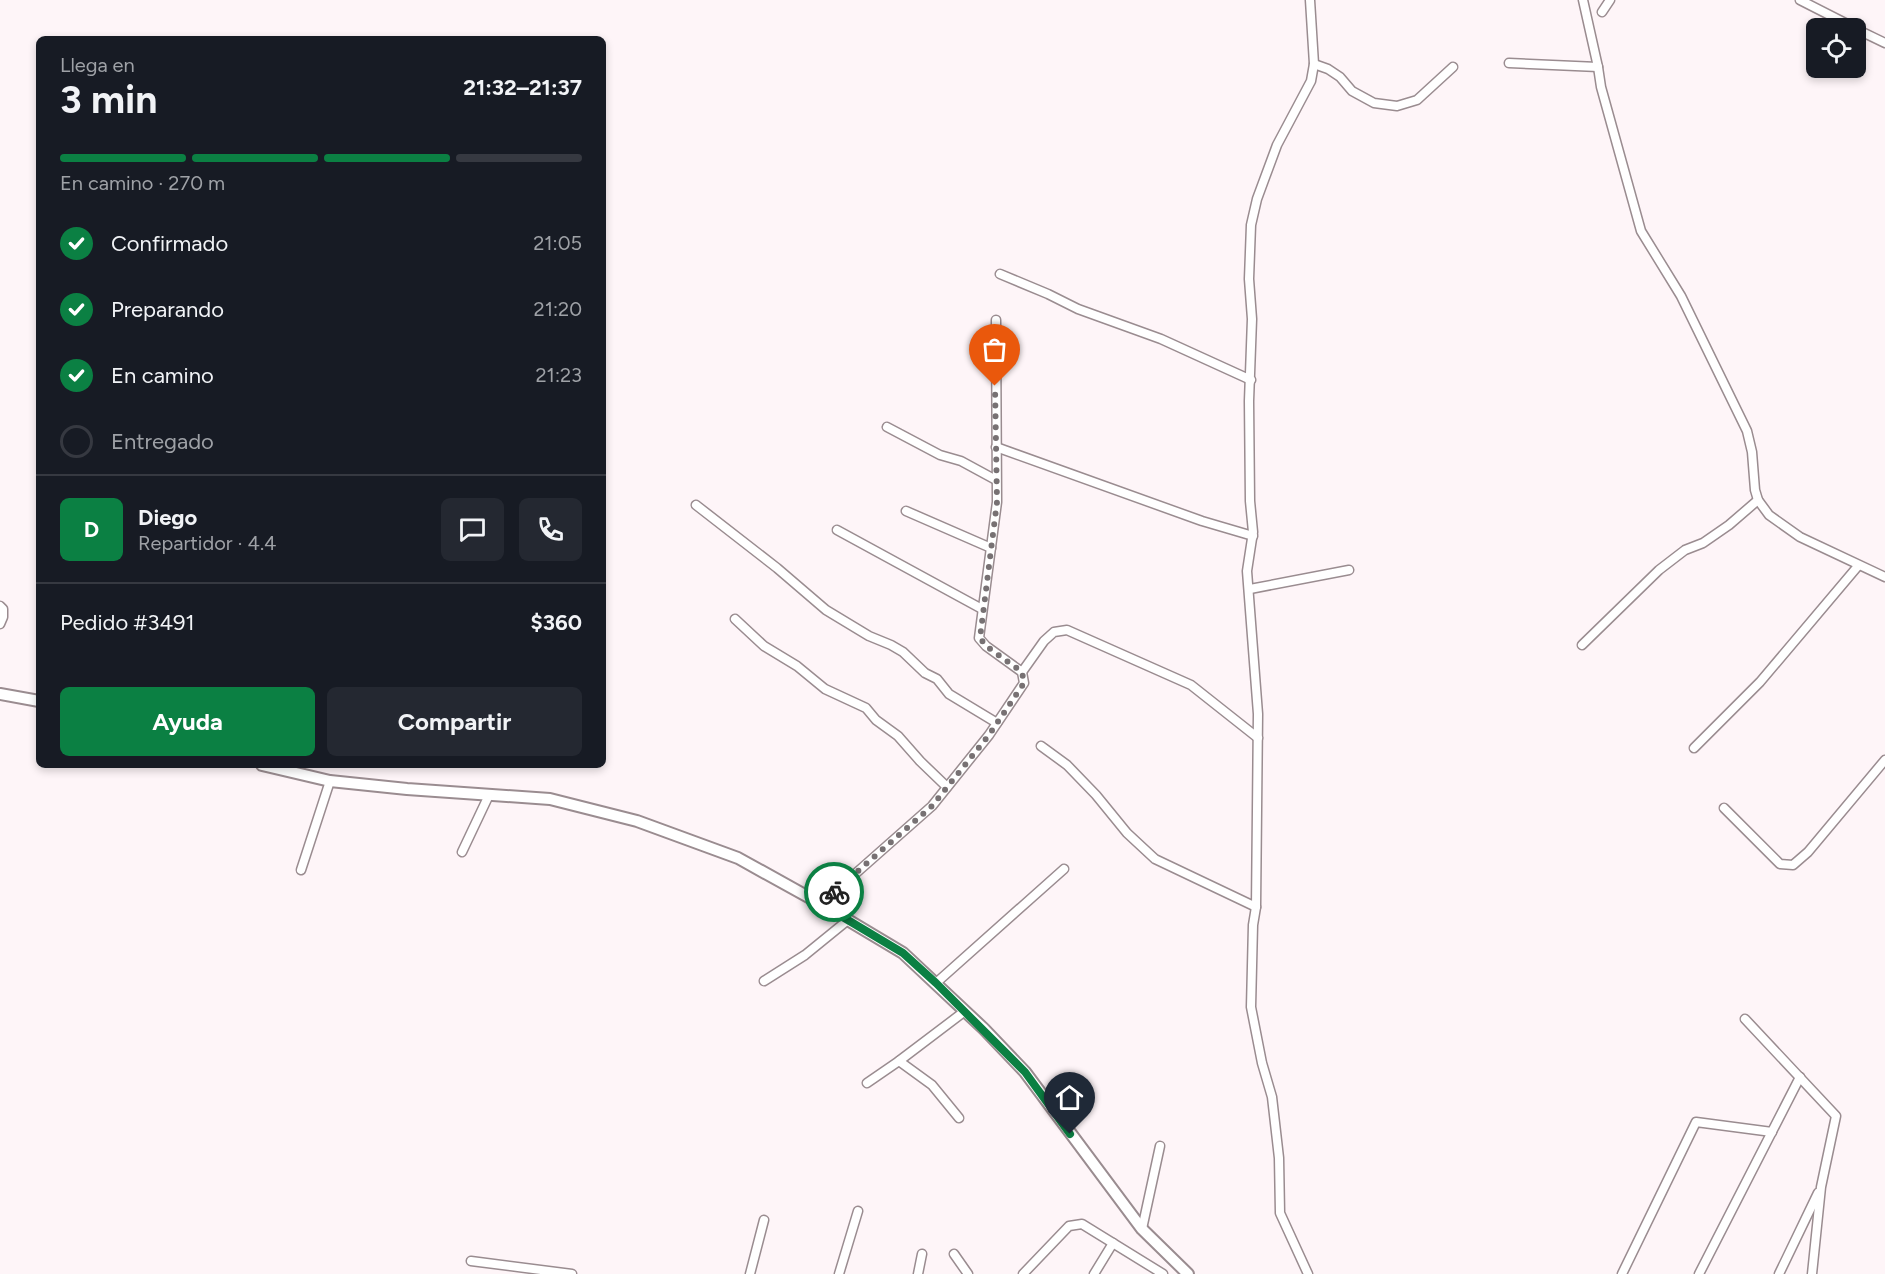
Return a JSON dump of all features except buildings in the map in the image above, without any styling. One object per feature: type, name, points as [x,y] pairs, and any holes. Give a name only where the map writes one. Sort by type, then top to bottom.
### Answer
[{"type":"street","points":[[1308,1274],[1280,1213],[1279,1158],[1272,1097],[1262,1063],[1251,1007],[1253,925],[1256,907],[1258,714],[1247,571],[1252,536],[1249,401],[1252,319],[1249,279],[1251,225],[1257,199],[1277,145],[1311,81],[1314,64],[1310,0]]},
{"type":"street","points":[[1583,0],[1601,87],[1641,231],[1681,296],[1747,431],[1758,500],[1769,515],[1800,537],[1885,577]]},
{"type":"street","points":[[1602,12],[1610,0]]},
{"type":"street","points":[[1800,0],[1834,18]]},
{"type":"street","points":[[1866,34],[1885,43]]},
{"type":"street","points":[[1509,63],[1598,67]]},
{"type":"street","points":[[1314,64],[1328,69],[1340,77],[1352,91],[1374,103],[1397,106],[1417,100],[1453,68]]},
{"type":"street","points":[[1000,274],[1078,309],[1161,339],[1251,380]]},
{"type":"street","points":[[821,904],[932,806],[989,735],[1024,683],[1022,672],[986,646],[980,638],[997,502],[996,320]]},
{"type":"street","points":[[887,427],[940,455],[961,461],[996,480]]},
{"type":"street","points":[[996,447],[1202,521],[1252,536]]},
{"type":"street","points":[[1582,645],[1659,570],[1686,550],[1703,543],[1729,525],[1758,500]]},
{"type":"street","points":[[696,505],[777,568],[826,610],[869,636],[903,652],[924,673],[937,679],[949,694],[997,723]]},
{"type":"street","points":[[906,512],[991,548]]},
{"type":"street","points":[[837,530],[982,609]]},
{"type":"street","points":[[1694,748],[1760,682],[1858,566]]},
{"type":"street","points":[[1250,589],[1349,570]]},
{"type":"street","points":[[0,606],[3,609],[3,617],[0,624]]},
{"type":"street","points":[[735,619],[764,646],[797,666],[825,689],[866,708],[876,720],[889,727],[946,787]]},
{"type":"street","points":[[1022,672],[1044,641],[1054,632],[1067,630],[1191,685],[1258,738]]},
{"type":"street","points":[[0,694],[36,700]]},
{"type":"street","points":[[1041,746],[1067,765],[1096,795],[1126,833],[1155,859],[1256,907]]},
{"type":"street","points":[[1724,808],[1780,864],[1793,865],[1809,852],[1885,760]]},
{"type":"street","points":[[275,768],[330,781],[550,799],[637,821],[738,858],[903,953],[936,983],[1025,1072],[1142,1229],[1188,1274]]},
{"type":"street","points":[[301,870],[330,781]]},
{"type":"street","points":[[462,852],[489,795]]},
{"type":"street","points":[[936,983],[1064,869]]},
{"type":"street","points":[[764,981],[794,963],[848,920]]},
{"type":"street","points":[[867,1083],[899,1062],[965,1011]]},
{"type":"street","points":[[1745,1019],[1836,1116],[1821,1187],[1812,1274]]},
{"type":"street","points":[[899,1062],[932,1085],[959,1118]]},
{"type":"street","points":[[1699,1274],[1800,1077]]},
{"type":"street","points":[[1622,1274],[1696,1122],[1772,1132]]},
{"type":"street","points":[[1142,1229],[1160,1146]]},
{"type":"street","points":[[1779,1274],[1821,1187]]},
{"type":"street","points":[[839,1274],[858,1211]]},
{"type":"street","points":[[750,1274],[764,1220]]},
{"type":"street","points":[[1023,1274],[1069,1226],[1082,1224],[1163,1274]]},
{"type":"street","points":[[1094,1274],[1113,1243]]},
{"type":"street","points":[[918,1274],[922,1254]]},
{"type":"street","points":[[954,1254],[968,1274]]},
{"type":"street","points":[[471,1262],[572,1274]]},
{"type":"way so far","points":[[834,892],[932,806],[989,735],[1024,683],[1022,672],[986,646],[980,638],[997,502],[995,386]]},
{"type":"route","points":[[834,892],[821,904],[903,953],[936,983],[1025,1072],[1070,1134]]}]
